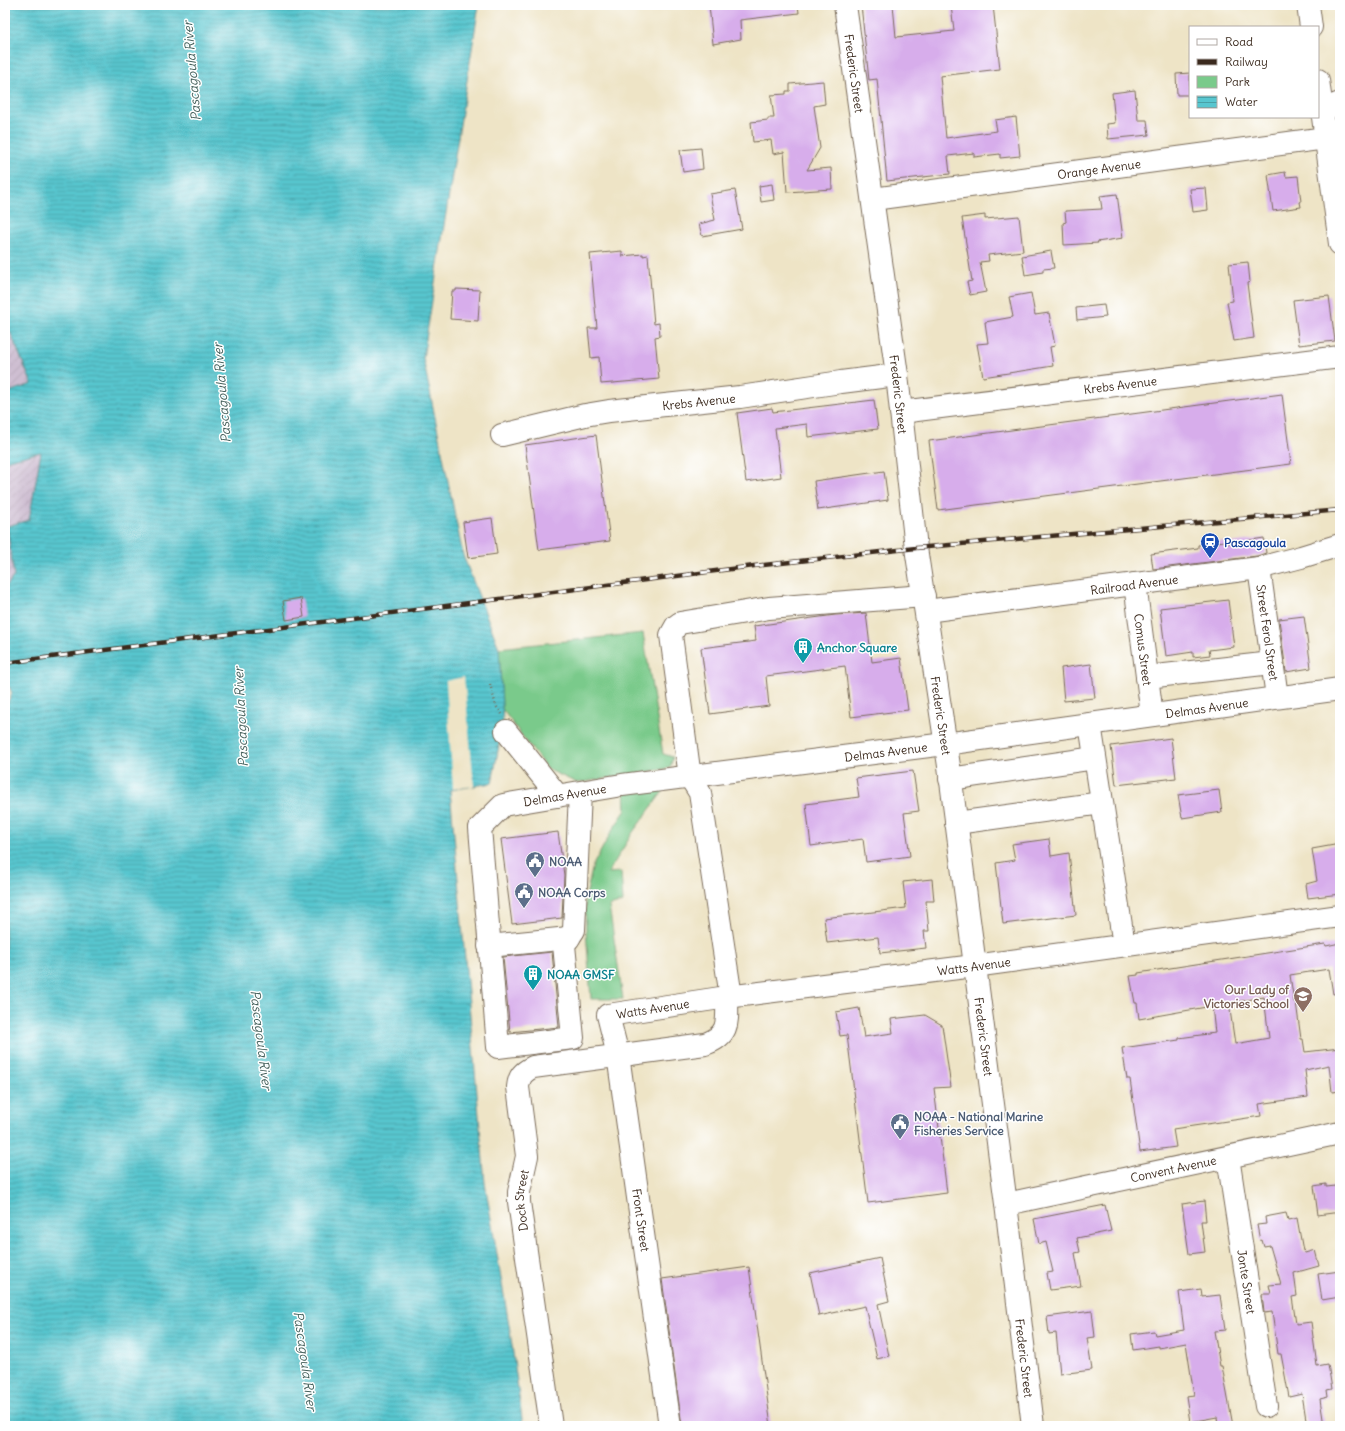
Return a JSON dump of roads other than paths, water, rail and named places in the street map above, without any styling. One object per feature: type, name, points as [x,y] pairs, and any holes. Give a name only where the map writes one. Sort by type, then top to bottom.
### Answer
[{"type":"street","name":"Frederic Street","points":[[846,5],[897,375],[916,548],[956,823],[1006,1204],[1033,1426]]},
{"type":"street","points":[[1308,5],[1311,26]]},
{"type":"street","points":[[1319,82],[1331,107],[1326,138],[1340,244]]},
{"type":"street","name":"Orange Avenue","points":[[873,199],[1326,138]]},
{"type":"street","name":"Krebs Avenue","points":[[901,412],[1340,357]]},
{"type":"street","name":"Krebs Avenue","points":[[502,435],[608,411],[740,397],[897,375]]},
{"type":"street","name":"Railroad Avenue","points":[[690,777],[671,635],[676,626],[680,623],[769,608],[925,604],[1135,584],[1259,568],[1340,545]]},
{"type":"street","name":"Street Ferol Street","points":[[1259,568],[1277,697]]},
{"type":"street","name":"Comus Street","points":[[1135,584],[1152,715]]},
{"type":"street","points":[[1147,676],[1272,662]]},
{"type":"street","name":"Delmas Avenue","points":[[489,946],[480,828],[503,805],[622,786],[945,744],[1340,689]]},
{"type":"street","points":[[1090,724],[1124,945]]},
{"type":"street","points":[[506,731],[558,796]]},
{"type":"street","points":[[950,779],[1095,758]]},
{"type":"street","points":[[618,1055],[705,1044],[714,1041],[723,1033],[727,1024],[729,997],[700,793],[690,777]]},
{"type":"street","points":[[569,938],[489,946],[498,1047],[573,1038],[564,945],[569,938],[574,930],[580,792]]},
{"type":"street","points":[[956,823],[1102,803]]},
{"type":"street","name":"Watts Avenue","points":[[608,1014],[1340,916]]},
{"type":"street","name":"Front Street","points":[[608,1014],[618,1055],[670,1426]]},
{"type":"street","name":"Dock Street","points":[[551,1426],[519,1202],[519,1192],[528,1156],[518,1088],[519,1078],[525,1071],[533,1067],[618,1055]]},
{"type":"street","name":"Convent Avenue","points":[[1006,1204],[1340,1133]]},
{"type":"street","name":"Jonte Street","points":[[1228,1157],[1266,1406]]},
{"type":"water","name":"Pascagoula River","points":[[5,5],[479,5],[423,358],[463,555],[499,648],[503,723],[492,783],[450,790],[485,1183],[510,1331],[523,1426],[5,1426],[5,708],[12,693],[5,679],[5,588],[14,576],[7,526],[29,520],[41,452],[5,461],[5,393],[32,384],[5,320]]},
{"type":"railway","points":[[5,663],[754,566],[916,548],[1340,510]]},
{"type":"place","name":"Pascagoula","points":[[1210,559]]},
{"type":"place","name":"Anchor Square","points":[[803,664]]},
{"type":"place","name":"NOAA","points":[[535,878]]},
{"type":"place","name":"NOAA Corps","points":[[524,909]]},
{"type":"place","name":"NOAA GMSF","points":[[533,991]]},
{"type":"place","name":"Our Lady of Victories School","points":[[1303,1013]]},
{"type":"place","name":"NOAA - National Marine Fisheries Service","points":[[900,1140]]}]
